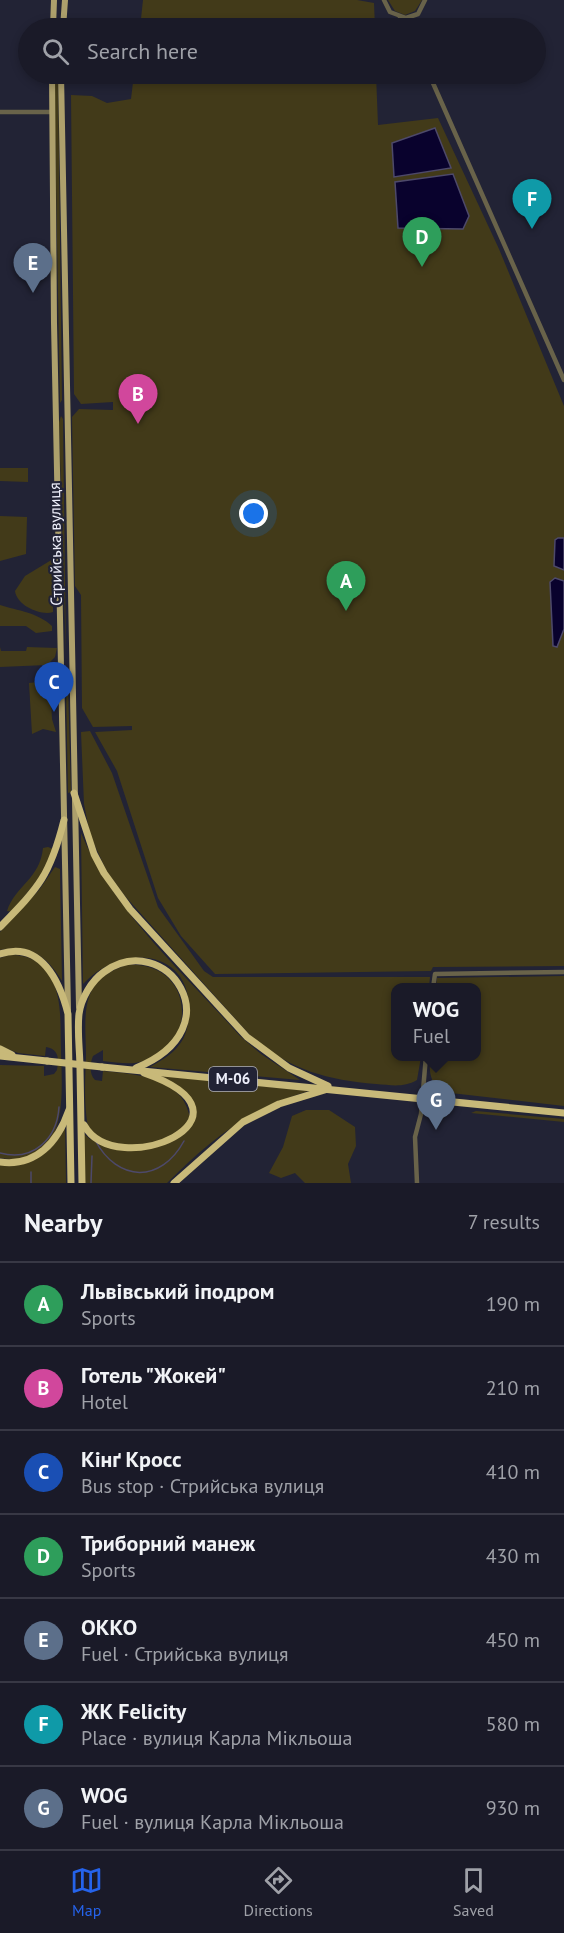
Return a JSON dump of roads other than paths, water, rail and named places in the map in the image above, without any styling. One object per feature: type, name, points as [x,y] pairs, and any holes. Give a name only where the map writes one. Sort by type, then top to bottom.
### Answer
[{"type":"highway","points":[[74,793],[94,854],[104,873],[130,909],[247,1037],[289,1068],[333,1088]]},
{"type":"highway","points":[[0,927],[37,888],[49,870],[64,820]]},
{"type":"highway","points":[[0,954],[21,952],[46,965],[59,983],[68,1014],[71,1183]]},
{"type":"highway","points":[[81,1183],[79,1014],[91,985],[109,968],[136,961],[154,965],[170,974],[185,999],[183,1029],[166,1054],[133,1069]]},
{"type":"highway","name":"М-06","points":[[0,1049],[17,1058],[564,1113]]},
{"type":"highway","points":[[0,1056],[17,1058]]},
{"type":"highway","points":[[0,1062],[17,1058]]},
{"type":"highway","points":[[133,1069],[168,1082],[182,1095],[192,1118],[191,1136]]},
{"type":"highway","name":"М-06","points":[[174,1183],[228,1134],[260,1112],[333,1088]]},
{"type":"highway","points":[[0,1162],[20,1162],[42,1153],[51,1145],[61,1129],[70,1104]]},
{"type":"highway","points":[[81,1106],[92,1147]]},
{"type":"main road","points":[[53,18],[54,0]]},
{"type":"main road","points":[[63,18],[64,0]]},
{"type":"main road","name":"Стрийська вулиця","points":[[52,84],[68,1014]]},
{"type":"main road","name":"Стрийська вулиця","points":[[61,84],[79,1014]]},
{"type":"main road","points":[[63,670],[71,670]]},
{"type":"street","points":[[383,2],[397,17],[414,16],[421,11],[425,0]]},
{"type":"street","points":[[433,84],[564,380]]},
{"type":"street","points":[[0,112],[51,112]]},
{"type":"street","points":[[434,983],[435,974],[564,972]]},
{"type":"street","points":[[417,1183],[415,1137],[426,1061]]},
{"type":"waterway","points":[[0,1153],[23,1154],[41,1145],[54,1129],[59,1107]]},
{"type":"waterway","points":[[95,1140],[104,1154],[115,1164],[127,1170],[139,1172],[164,1165],[175,1155],[184,1141]]},
{"type":"waterway","points":[[91,1183],[92,1156]]},
{"type":"waterway","points":[[31,1172],[31,1183]]},
{"type":"place","name":"ЖК Felicity","points":[[532,229]]},
{"type":"place","name":"Триборний манеж","points":[[422,267]]},
{"type":"place","name":"ОККО","points":[[33,293]]},
{"type":"place","name":"Готель \"Жокей\"","points":[[138,424]]},
{"type":"place","name":"Львівський іподром","points":[[346,611]]},
{"type":"place","name":"Кінґ Кросс","points":[[54,712]]},
{"type":"place","name":"WOG","points":[[436,1130]]}]
